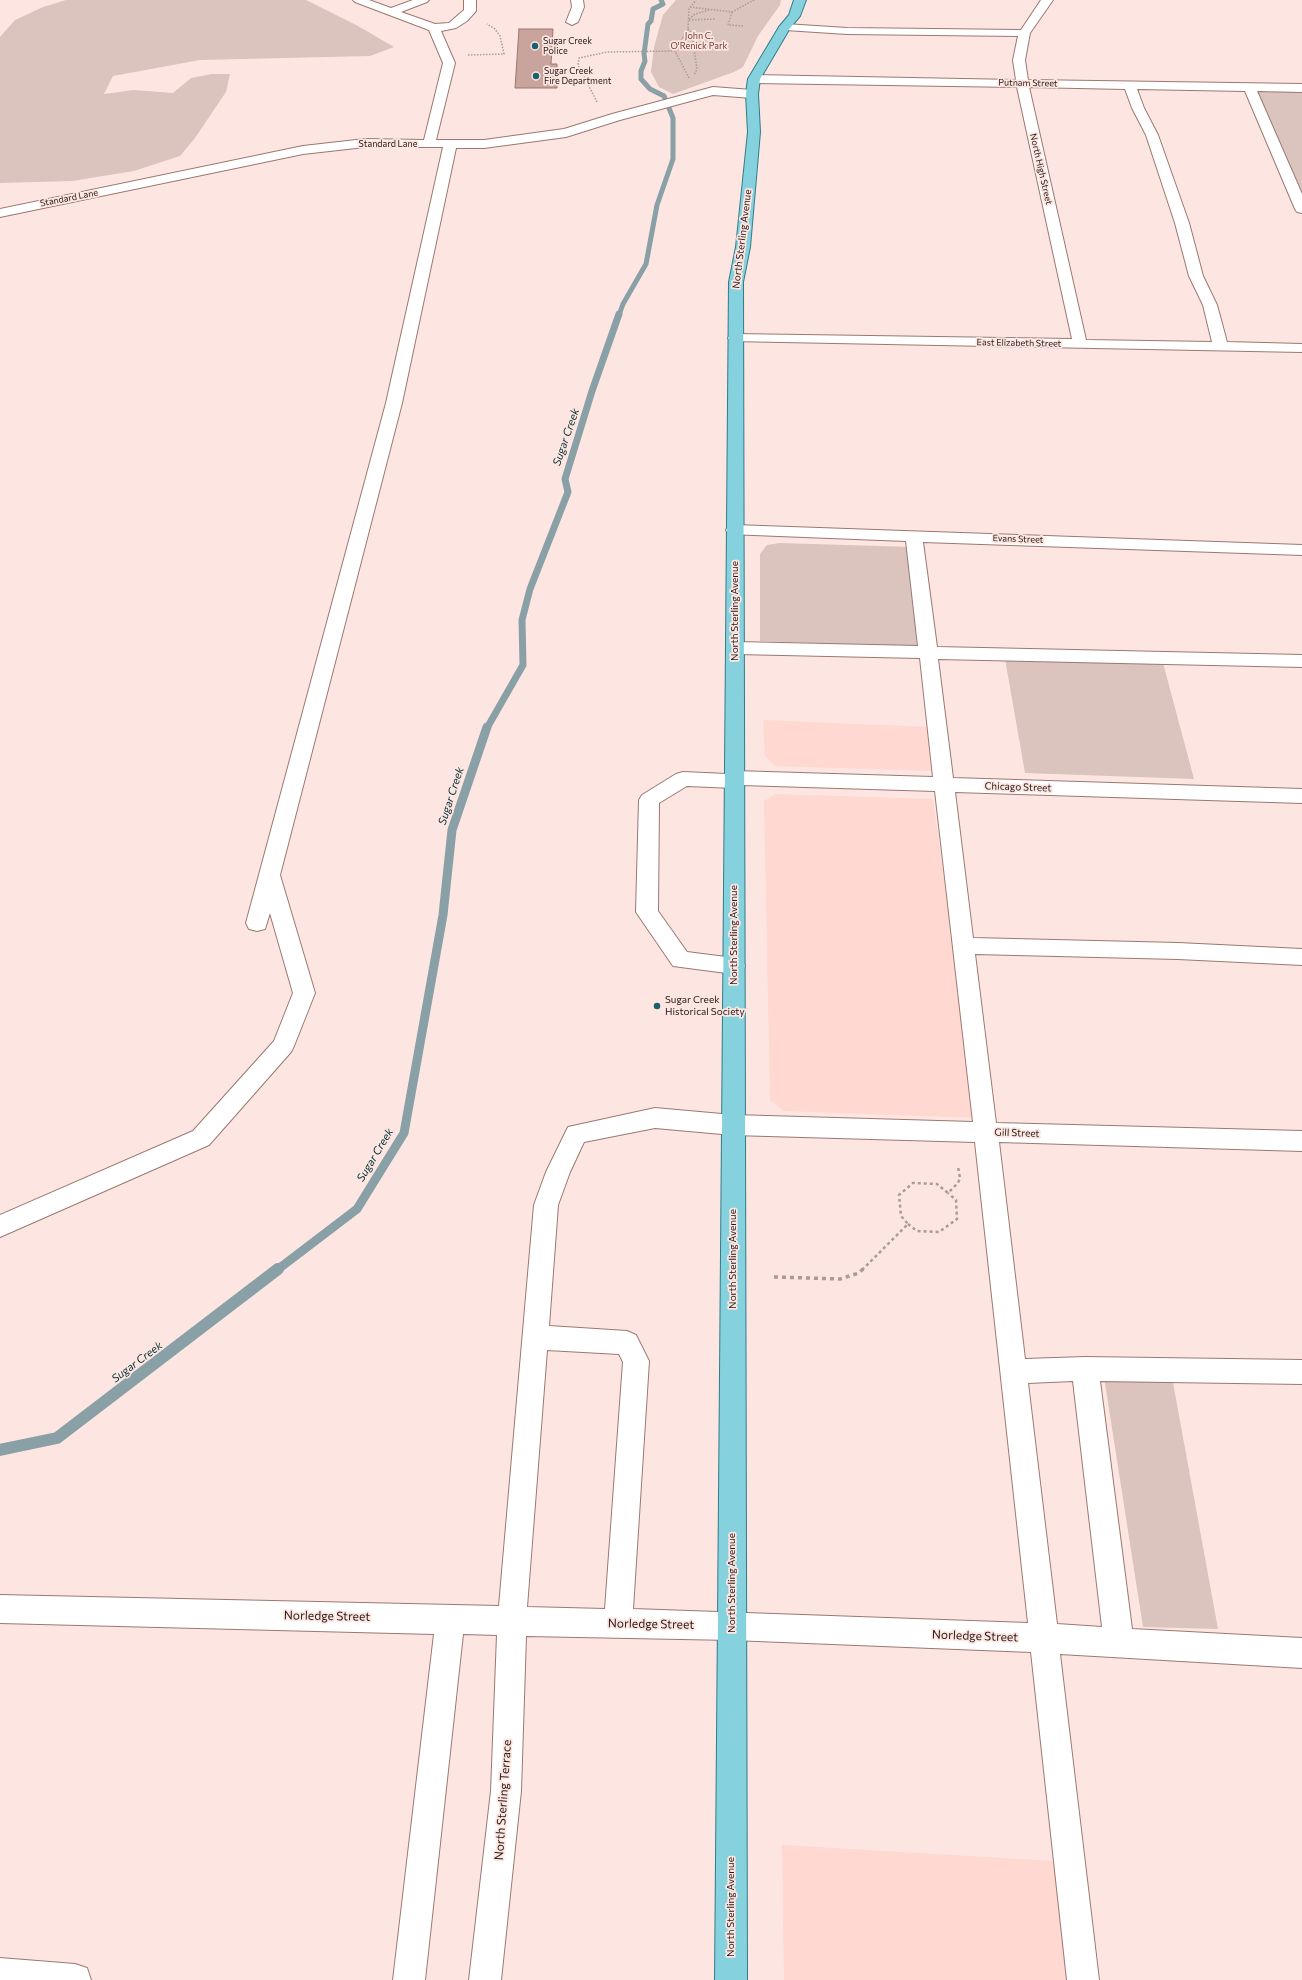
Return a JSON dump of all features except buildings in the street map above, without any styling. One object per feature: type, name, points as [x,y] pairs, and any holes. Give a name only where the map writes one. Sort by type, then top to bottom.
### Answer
[{"type":"main road","points":[[753,86],[785,27],[794,16],[800,0]]},
{"type":"main road","name":"North Sterling Avenue","points":[[731,1980],[734,779],[736,648],[734,530],[735,338],[736,282],[743,247],[754,132],[753,86]]},
{"type":"street","points":[[359,0],[434,28],[452,26],[463,19],[470,11],[470,0]]},
{"type":"street","points":[[391,12],[423,0]]},
{"type":"street","points":[[572,22],[578,7],[577,0]]},
{"type":"street","name":"North High Street","points":[[1047,0],[1024,33],[1019,60],[1022,82],[1080,344]]},
{"type":"street","points":[[785,27],[847,31],[1024,33]]},
{"type":"street","points":[[429,144],[449,62],[434,28]]},
{"type":"street","name":"Putnam Street","points":[[753,86],[1022,82],[1302,88]]},
{"type":"street","points":[[1130,85],[1138,108],[1152,135],[1182,222],[1196,276],[1210,305],[1221,347]]},
{"type":"street","name":"Standard Lane","points":[[0,213],[303,150],[365,143],[484,144],[566,133],[616,117],[713,91],[753,86]]},
{"type":"street","points":[[1249,87],[1302,209]]},
{"type":"street","points":[[257,923],[394,403],[450,144]]},
{"type":"street","name":"East Elizabeth Street","points":[[735,338],[1302,348]]},
{"type":"street","name":"Evans Street","points":[[734,530],[914,535],[1302,550]]},
{"type":"street","points":[[914,535],[986,1133],[1083,1980]]},
{"type":"street","points":[[736,648],[1302,661]]},
{"type":"street","name":"Chicago Street","points":[[734,966],[681,960],[647,912],[649,800],[683,779],[944,784],[1302,796]]},
{"type":"street","points":[[0,1226],[201,1138],[283,1046],[304,993],[270,875]]},
{"type":"street","points":[[963,946],[1178,951],[1302,957]]},
{"type":"street","name":"Gill Street","points":[[535,1337],[546,1205],[558,1172],[576,1134],[655,1118],[733,1125],[1302,1141]]},
{"type":"street","points":[[535,1337],[627,1344],[636,1361],[618,1623]]},
{"type":"street","name":"North Sterling Terrace","points":[[485,1980],[506,1791],[512,1620],[535,1337]]},
{"type":"street","points":[[1013,1372],[1084,1369],[1302,1372]]},
{"type":"street","points":[[1084,1369],[1119,1643]]},
{"type":"street","name":"Norledge Street","points":[[0,1609],[732,1626],[1044,1638],[1302,1653]]},
{"type":"street","points":[[409,1980],[450,1619]]},
{"type":"street","points":[[0,1974],[75,1980]]},
{"type":"path","points":[[674,51],[688,28],[690,7],[696,0]]},
{"type":"path","points":[[744,26],[728,25],[732,12],[744,4],[754,0]]},
{"type":"path","points":[[690,7],[732,12]]},
{"type":"path","points":[[688,20],[699,12],[715,10]]},
{"type":"path","points":[[688,20],[715,19]]},
{"type":"path","points":[[462,56],[504,54],[500,36],[495,28],[486,23]]},
{"type":"path","points":[[688,28],[695,35],[693,42],[697,69],[694,75],[690,78]]},
{"type":"path","points":[[599,107],[578,61],[582,56],[609,52],[674,51]]},
{"type":"path","points":[[674,51],[690,78],[694,81]]},
{"type":"path","points":[[948,1193],[958,1183],[960,1178],[958,1167]]},
{"type":"path","points":[[913,1183],[937,1184],[956,1200],[956,1219],[939,1232],[917,1231],[908,1224],[901,1216],[899,1195],[913,1183]]},
{"type":"path","points":[[774,1277],[840,1279],[851,1276],[867,1266],[884,1246],[908,1224]]},
{"type":"shaded area","points":[[763,720],[927,727],[931,771],[775,766],[765,756]]},
{"type":"shaded area","points":[[776,794],[933,799],[977,1118],[784,1111],[770,1100],[764,801]]},
{"type":"shaded area","points":[[782,1845],[1054,1861],[1069,1980],[784,1980]]},
{"type":"green space","points":[[66,0],[306,0],[358,26],[394,47],[370,56],[200,60],[113,76],[104,94],[134,90],[173,93],[191,78],[212,74],[230,74],[226,92],[195,138],[180,156],[134,171],[72,181],[0,183],[0,37],[15,20],[43,7]]},
{"type":"green space","name":"John C. O'Renick Park","points":[[676,0],[781,0],[780,5],[758,36],[743,67],[734,72],[673,94],[659,87],[651,72],[654,47],[663,15]]},
{"type":"green space","points":[[1249,87],[1302,88],[1302,209]]},
{"type":"green space","points":[[779,543],[914,547],[923,647],[760,641],[760,554],[767,545]]},
{"type":"green space","points":[[1005,659],[1163,663],[1194,779],[1025,773]]},
{"type":"green space","points":[[1104,1377],[1172,1377],[1218,1629],[1143,1627]]},
{"type":"waterway","name":"Sugar Creek","points":[[619,315],[623,304],[646,264],[657,205],[673,159],[673,118],[664,96],[650,89],[641,79],[641,71],[645,61],[644,54],[648,24],[651,21],[653,9],[663,4],[661,0]]},
{"type":"waterway","name":"Sugar Creek","points":[[487,728],[523,665],[522,620],[530,589],[568,492],[565,479],[592,391],[619,314]]},
{"type":"waterway","name":"Sugar Creek","points":[[277,1270],[357,1209],[404,1133],[443,915],[452,830],[487,727]]},
{"type":"waterway","name":"Sugar Creek","points":[[0,1450],[57,1438],[278,1269]]},
{"type":"place","name":"Sugar Creek Police","points":[[535,46]]},
{"type":"place","name":"Sugar Creek Fire Department","points":[[536,76]]},
{"type":"place","name":"Sugar Creek Historical Society","points":[[657,1006]]}]
